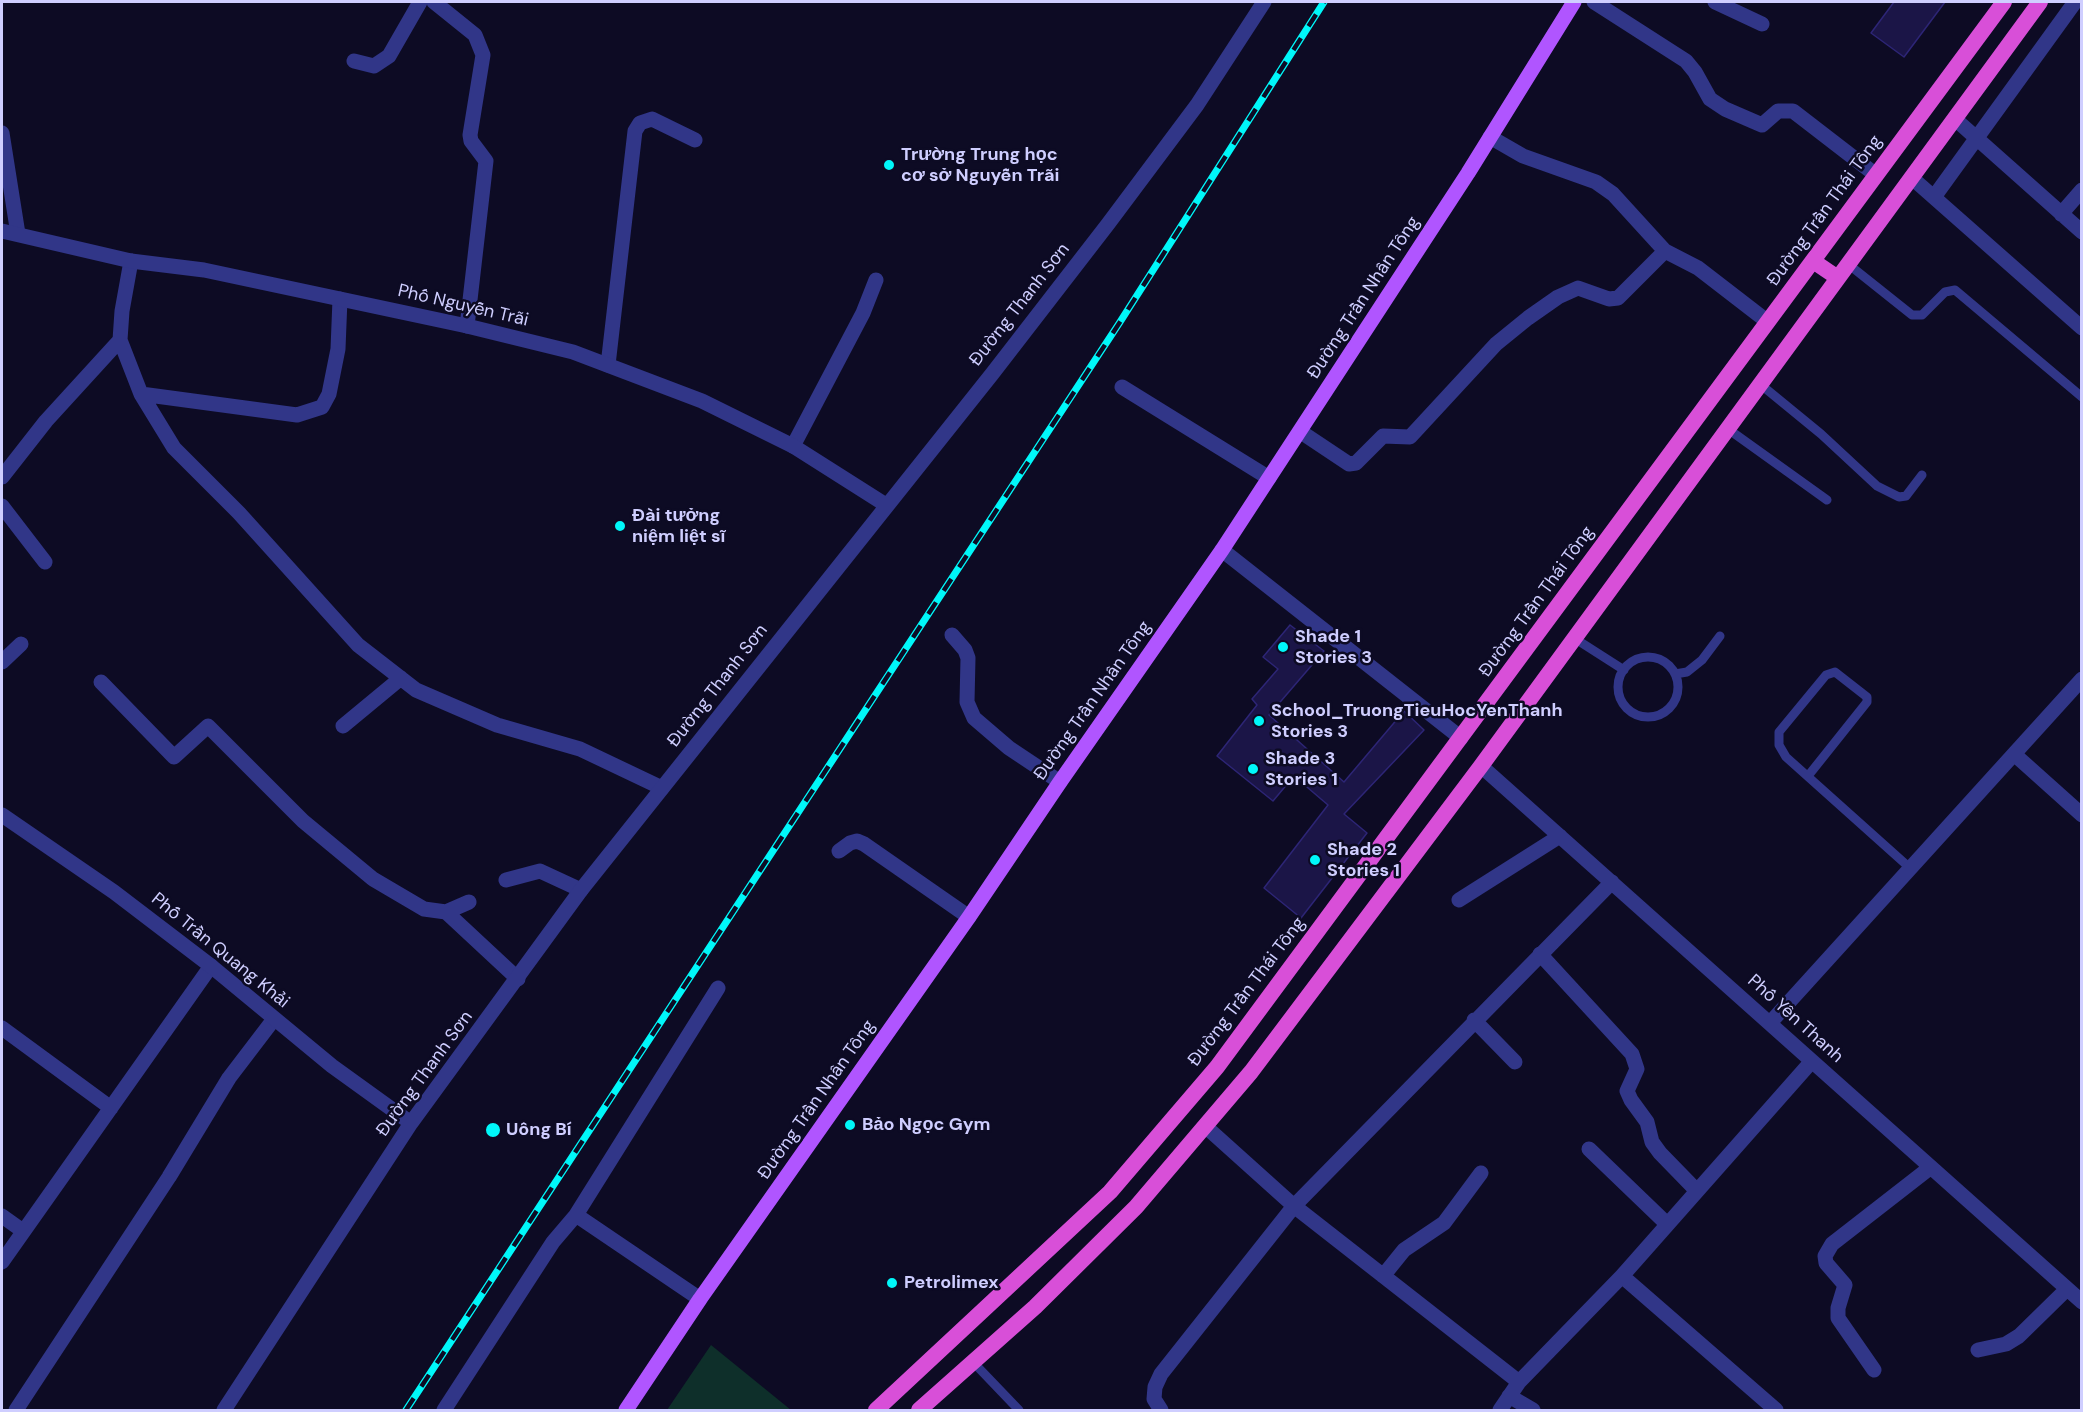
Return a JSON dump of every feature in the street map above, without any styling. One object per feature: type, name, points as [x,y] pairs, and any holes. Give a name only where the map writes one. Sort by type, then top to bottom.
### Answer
[{"type":"highway","name":"Đường Trần Thái Tông","points":[[876,1410],[1110,1192],[1217,1067],[2004,2]]},
{"type":"highway","points":[[919,1410],[1035,1307],[1136,1207],[1251,1072],[1481,766],[2040,2]]},
{"type":"highway","points":[[1813,261],[1843,271]]},
{"type":"highway","points":[[1310,942],[1334,960]]},
{"type":"main road","name":"Đường Trần Nhân Tông","points":[[627,1410],[700,1299],[969,917],[1222,550],[1301,432],[1574,2]]},
{"type":"street","points":[[354,62],[374,66],[389,56],[420,2]]},
{"type":"street","points":[[434,2],[475,35],[483,55],[470,135],[471,141],[486,161],[467,326]]},
{"type":"street","name":"Đường Thanh Sơn","points":[[225,1410],[411,1123],[518,979],[580,890],[992,374],[1190,114],[1264,2]]},
{"type":"street","points":[[1594,2],[1686,61],[1710,99],[1725,109],[1762,125],[1778,111],[1793,111],[1876,175]]},
{"type":"street","points":[[1715,2],[1762,24]]},
{"type":"street","points":[[1934,197],[2075,2]]},
{"type":"street","points":[[608,365],[635,131],[640,123],[652,119],[694,140]]},
{"type":"street","points":[[1955,119],[2082,232]]},
{"type":"street","points":[[2,133],[18,234]]},
{"type":"street","points":[[1490,137],[1523,156],[1596,182],[1613,194],[1665,251],[1698,268],[1768,322]]},
{"type":"street","points":[[1912,178],[2082,328]]},
{"type":"street","points":[[2061,214],[2082,190]]},
{"type":"street","name":"Phố Nguyễn Trãi","points":[[2,231],[131,261],[204,270],[339,298],[573,352],[702,401],[793,446],[886,505]]},
{"type":"street","points":[[1301,432],[1349,464],[1356,463],[1383,436],[1410,437],[1496,344],[1528,318],[1558,297],[1578,288],[1609,299],[1618,298],[1665,251]]},
{"type":"street","points":[[131,261],[122,311],[120,340],[141,394],[174,448],[239,513],[358,645],[416,690],[497,725],[580,748],[662,788]]},
{"type":"street","points":[[793,446],[863,313],[876,280]]},
{"type":"street","points":[[141,394],[297,415],[322,406],[329,394],[338,349],[339,298]]},
{"type":"street","points":[[2,477],[46,421],[120,340]]},
{"type":"street","points":[[1122,387],[1269,478]]},
{"type":"street","points":[[2,506],[45,562]]},
{"type":"street","points":[[1222,550],[1461,738]]},
{"type":"street","points":[[952,635],[965,650],[968,658],[968,702],[974,718],[1009,748],[1060,782]]},
{"type":"street","points":[[2,662],[21,644]]},
{"type":"street","points":[[343,726],[401,678]]},
{"type":"street","points":[[1770,1023],[2082,679]]},
{"type":"street","points":[[101,682],[174,757],[208,726],[303,821],[373,879],[424,909],[446,912],[469,902]]},
{"type":"street","points":[[2014,754],[2082,815]]},
{"type":"street","name":"Phố Yên Thanh","points":[[1481,766],[2082,1302]]},
{"type":"street","name":"Phố Trần Quang Khải","points":[[2,815],[114,892],[211,966],[274,1019],[411,1123]]},
{"type":"street","points":[[1459,900],[1560,836]]},
{"type":"street","points":[[839,851],[857,841],[864,844],[969,917]]},
{"type":"street","points":[[506,880],[540,871],[580,890]]},
{"type":"street","points":[[1161,1410],[1154,1399],[1155,1388],[1161,1374],[1294,1206],[1474,1020],[1612,882]]},
{"type":"street","points":[[446,912],[518,979]]},
{"type":"street","points":[[1540,954],[1632,1054],[1637,1069],[1627,1091],[1630,1100],[1647,1122],[1652,1142],[1660,1153],[1696,1190]]},
{"type":"street","points":[[2,1262],[211,966]]},
{"type":"street","points":[[444,1410],[553,1242],[576,1215],[718,988]]},
{"type":"street","points":[[16,1410],[169,1177],[229,1078],[274,1019]]},
{"type":"street","points":[[1474,1020],[1515,1062]]},
{"type":"street","points":[[2,1028],[111,1108]]},
{"type":"street","points":[[1500,1410],[1520,1382],[1622,1276],[1812,1061]]},
{"type":"street","points":[[1205,1126],[1294,1206],[1520,1382]]},
{"type":"street","points":[[1589,1149],[1667,1224]]},
{"type":"street","points":[[1874,1370],[1838,1318],[1838,1308],[1845,1286],[1826,1263],[1825,1256],[1832,1244],[1931,1167]]},
{"type":"street","points":[[1383,1276],[1404,1250],[1444,1223],[1481,1173]]},
{"type":"street","points":[[576,1215],[700,1299]]},
{"type":"street","points":[[2,1216],[23,1231]]},
{"type":"street","points":[[1622,1276],[1776,1410]]},
{"type":"street","points":[[1978,1350],[2006,1344],[2019,1336],[2067,1289]]},
{"type":"street","points":[[1509,1396],[1533,1410]]},
{"type":"lane","points":[[1843,271],[1912,315],[1922,315],[1945,291],[1955,290],[2082,396]]},
{"type":"lane","points":[[1760,384],[1821,434],[1877,486],[1899,496],[1906,496],[1922,475]]},
{"type":"lane","points":[[1728,429],[1827,500]]},
{"type":"lane","points":[[1675,674],[1687,672],[1702,660],[1720,636]]},
{"type":"lane","points":[[1574,639],[1624,670]]},
{"type":"lane","points":[[1648,657],[1664,662],[1675,674],[1678,691],[1671,706],[1648,717],[1632,712],[1621,699],[1619,683],[1624,670],[1632,662],[1648,657]]},
{"type":"lane","points":[[1808,776],[1867,702],[1867,698],[1835,672],[1826,675],[1779,732],[1779,745],[1786,757],[1910,868]]},
{"type":"lane","points":[[973,1362],[1019,1410]]},
{"type":"green space","points":[[711,1345],[791,1410],[667,1410]]},
{"type":"building","points":[[1894,2],[1945,2],[1904,57],[1871,33]]},
{"type":"building","points":[[1290,625],[1324,651],[1269,715],[1344,782],[1404,711],[1424,730],[1344,814],[1367,833],[1301,918],[1264,888],[1328,805],[1294,776],[1273,801],[1217,756],[1257,705],[1252,699],[1278,669],[1263,657]]},
{"type":"railway","points":[[406,1410],[1120,322],[1324,2]]},
{"type":"place","name":"Trường Trung học cơ sở Nguyễn Trãi","points":[[889,165]]},
{"type":"place","name":"Đài tưởng niệm liệt sĩ","points":[[620,526]]},
{"type":"place","name":"Shade 1 Stories 3","points":[[1283,647]]},
{"type":"place","name":"School_TruongTieuHocYenThanh Stories 3","points":[[1259,721]]},
{"type":"place","name":"Shade 3 Stories 1","points":[[1253,769]]},
{"type":"place","name":"Shade 2 Stories 1","points":[[1315,860]]},
{"type":"place","name":"Bảo Ngọc Gym","points":[[850,1125]]},
{"type":"place","name":"Uông Bí","points":[[493,1130]]},
{"type":"place","name":"Petrolimex","points":[[892,1283]]}]
